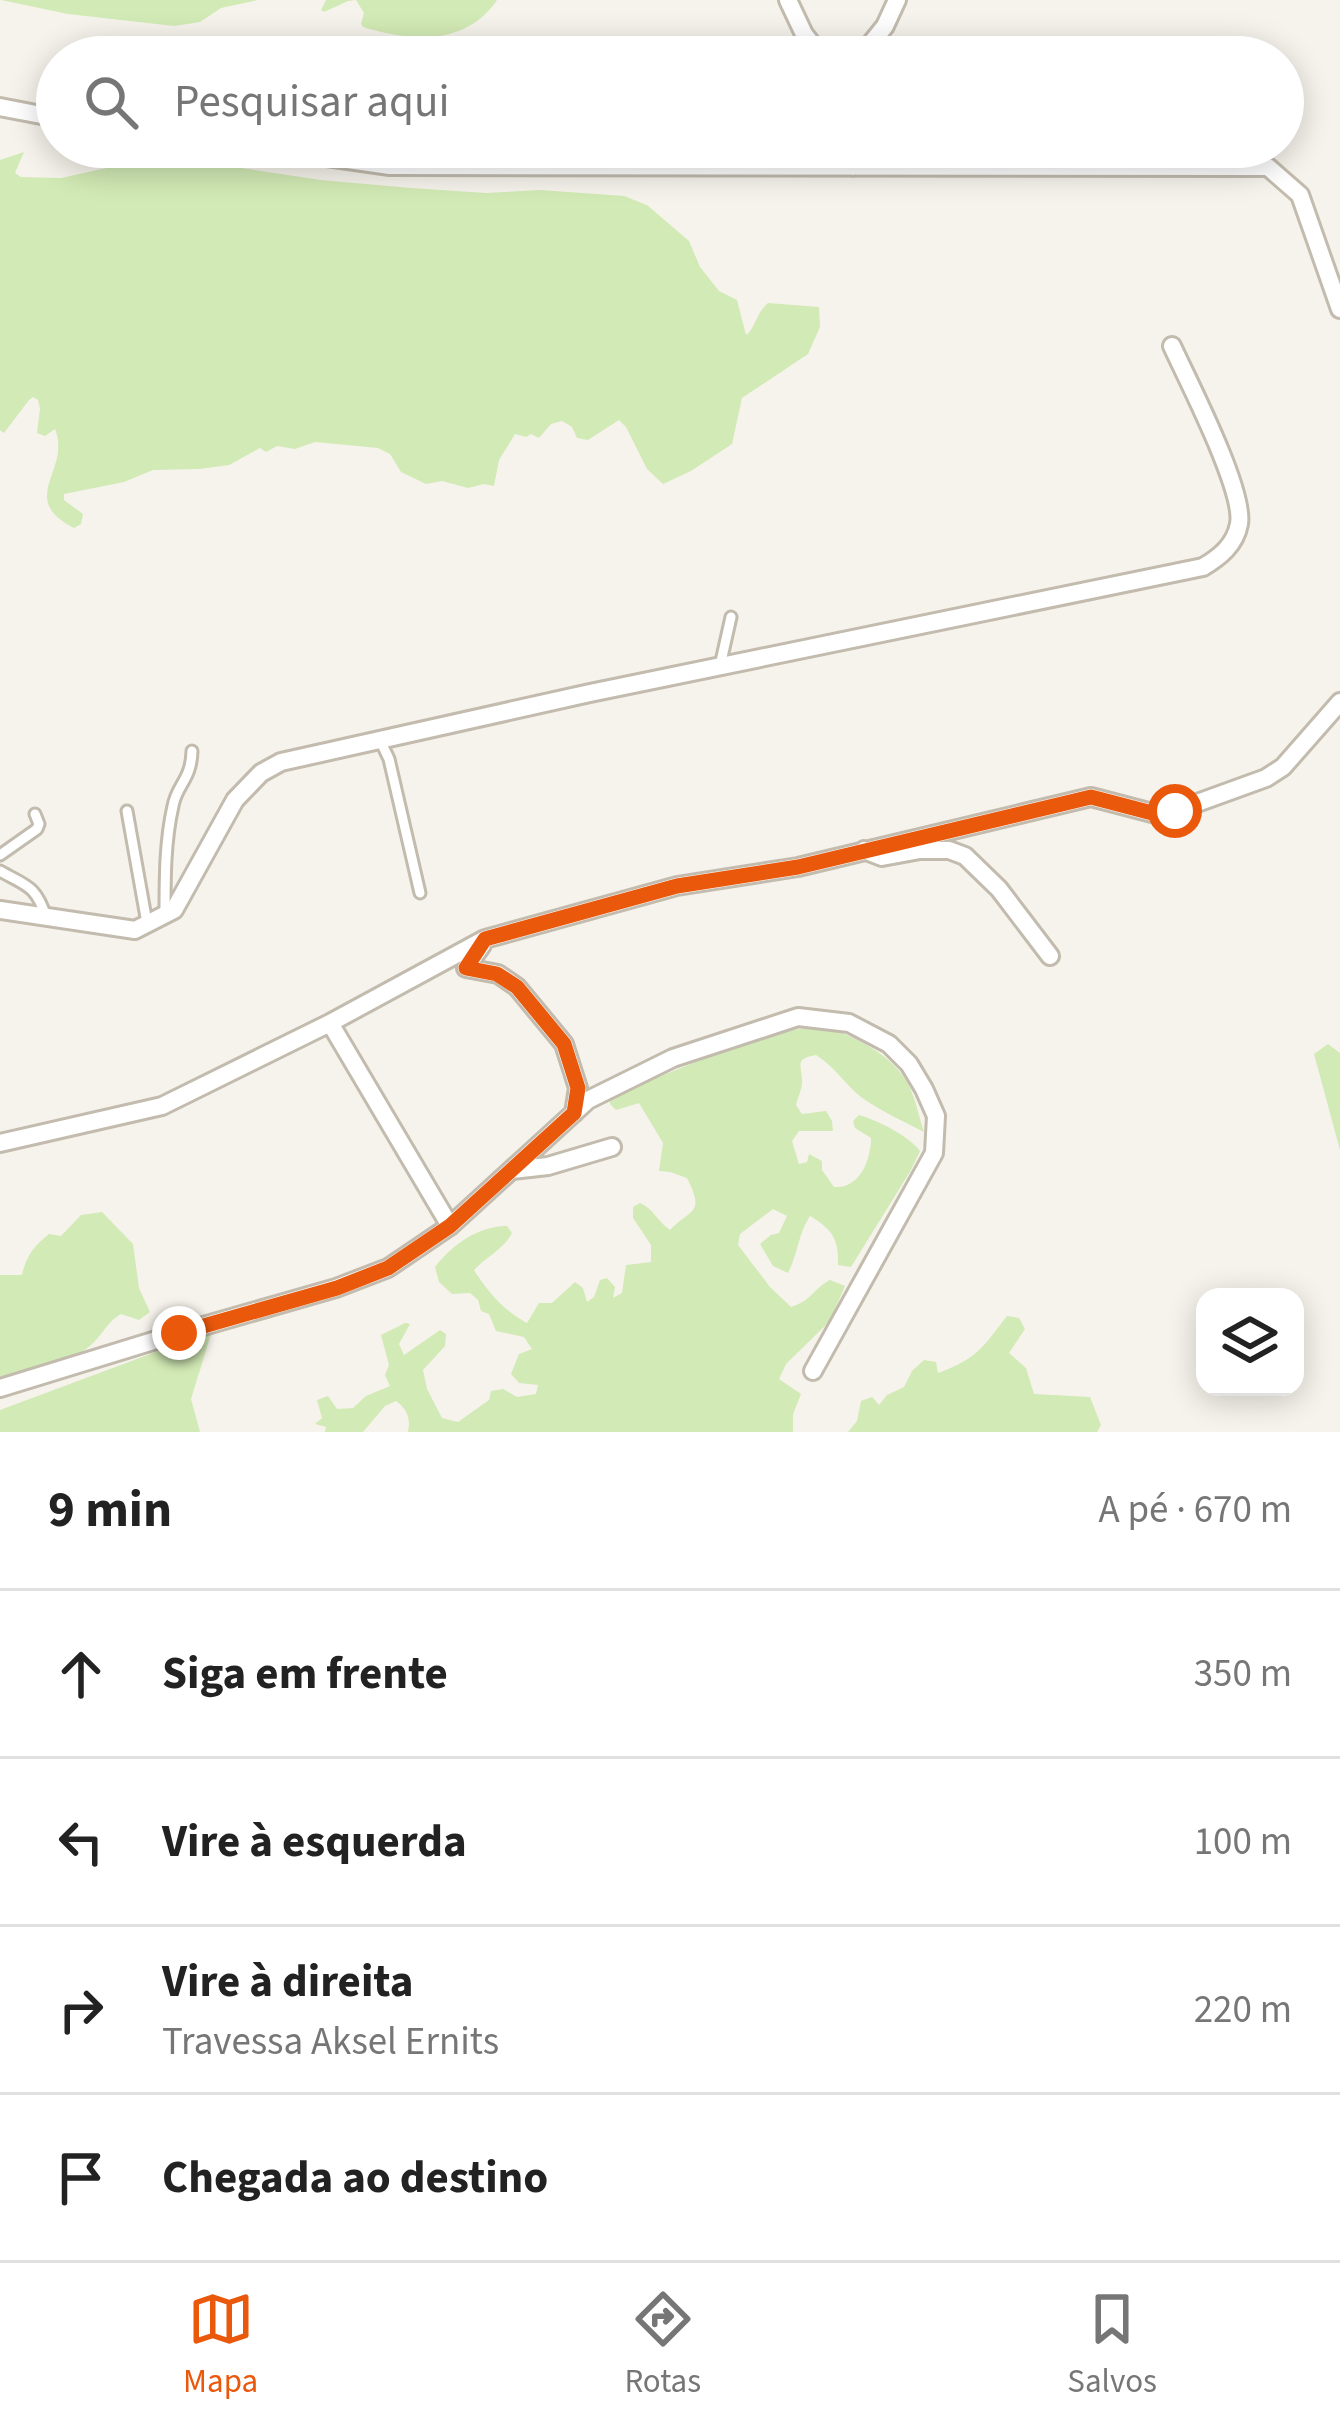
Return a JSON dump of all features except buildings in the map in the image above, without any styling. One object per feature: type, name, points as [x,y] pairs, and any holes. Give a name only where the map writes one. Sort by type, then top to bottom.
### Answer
[{"type":"street","points":[[788,0],[806,36]]},
{"type":"street","points":[[877,36],[897,0]]},
{"type":"street","points":[[0,107],[36,114]]},
{"type":"street","points":[[1269,168],[1300,195],[1340,309]]},
{"type":"street","points":[[0,910],[135,930],[173,910],[235,800],[261,773],[281,762],[1203,567],[1225,554],[1240,523],[1229,472],[1172,346]]},
{"type":"street","points":[[0,1143],[162,1106],[485,939],[677,886],[798,867],[1091,797],[1156,814],[1175,811],[1266,778],[1283,767],[1340,701]]},
{"type":"street","points":[[863,849],[882,857],[920,850],[949,850],[965,856],[999,889],[1050,956]]},
{"type":"street","points":[[485,939],[466,968],[497,974],[517,987],[564,1044],[578,1088],[574,1113]]},
{"type":"street","points":[[0,1388],[337,1288],[388,1268],[450,1226],[588,1100],[674,1058],[798,1017],[849,1023],[890,1044],[924,1089],[936,1116],[934,1153],[813,1371]]},
{"type":"street","points":[[330,1023],[450,1226]]},
{"type":"street","points":[[511,1170],[548,1166],[612,1148]]},
{"type":"lane","points":[[720,666],[731,616]]},
{"type":"lane","points":[[380,740],[389,759],[419,892]]},
{"type":"lane","points":[[165,914],[173,799],[192,768],[192,751]]},
{"type":"lane","points":[[127,811],[148,923]]},
{"type":"lane","points":[[0,855],[37,829],[34,814]]},
{"type":"lane","points":[[0,872],[33,889],[46,917]]},
{"type":"green space","points":[[1,0],[258,0],[221,8],[200,22],[174,26],[68,14]]},
{"type":"green space","points":[[326,0],[356,0],[324,12]]},
{"type":"green space","points":[[356,0],[497,0],[470,26],[436,36],[400,36],[363,27],[364,13]]},
{"type":"green space","points":[[24,152],[15,173],[21,177],[61,178],[106,168],[241,168],[411,188],[624,196],[647,205],[689,241],[700,267],[719,291],[737,300],[746,335],[768,303],[819,307],[820,327],[808,354],[742,398],[732,444],[663,484],[647,469],[619,420],[588,440],[577,438],[562,421],[551,424],[539,438],[515,434],[499,460],[494,486],[426,484],[401,472],[390,454],[378,448],[315,442],[295,449],[277,446],[266,452],[260,448],[229,465],[153,470],[124,482],[64,494],[64,500],[83,514],[81,524],[74,528],[49,506],[58,444],[55,429],[45,436],[37,433],[38,400],[29,400],[4,433],[0,430],[0,160]]},
{"type":"green space","points":[[823,1026],[860,1041],[894,1065],[911,1091],[924,1132],[861,1097],[816,1055],[802,1060],[796,1105],[802,1114],[826,1111],[833,1131],[799,1131],[792,1141],[799,1164],[807,1162],[809,1154],[822,1161],[822,1170],[834,1187],[857,1178],[869,1156],[871,1138],[855,1128],[853,1121],[859,1115],[892,1129],[920,1151],[851,1267],[838,1265],[833,1236],[810,1216],[788,1273],[773,1266],[760,1244],[779,1233],[787,1216],[773,1209],[740,1234],[738,1245],[791,1307],[830,1280],[845,1286],[830,1321],[786,1364],[779,1379],[801,1394],[793,1414],[793,1432],[408,1432],[407,1414],[396,1401],[385,1406],[363,1432],[325,1432],[326,1427],[315,1424],[322,1418],[317,1400],[328,1396],[337,1409],[353,1408],[366,1396],[390,1386],[381,1335],[405,1323],[410,1324],[399,1344],[404,1355],[440,1330],[446,1334],[445,1346],[423,1370],[442,1418],[458,1422],[489,1400],[491,1391],[503,1389],[517,1397],[536,1394],[538,1385],[519,1383],[511,1374],[519,1354],[532,1349],[524,1337],[496,1331],[478,1300],[470,1293],[452,1294],[439,1282],[435,1267],[466,1238],[507,1226],[512,1233],[509,1239],[474,1270],[497,1300],[527,1323],[539,1303],[552,1303],[575,1282],[583,1288],[587,1302],[600,1280],[607,1278],[615,1287],[613,1298],[622,1293],[626,1265],[651,1262],[651,1245],[633,1218],[633,1207],[645,1206],[670,1230],[694,1209],[695,1198],[687,1178],[659,1171],[663,1143],[639,1103],[616,1110],[610,1096],[770,1033]]},
{"type":"green space","points":[[1328,1044],[1340,1053],[1340,1150],[1314,1054]]},
{"type":"green space","points":[[102,1212],[133,1244],[139,1288],[150,1312],[139,1320],[121,1314],[78,1354],[0,1378],[0,1275],[22,1275],[31,1252],[49,1234],[61,1236],[81,1215]]},
{"type":"green space","points":[[1007,1316],[1019,1318],[1025,1329],[1009,1353],[1026,1368],[1034,1394],[1090,1397],[1101,1425],[1097,1432],[848,1432],[857,1421],[861,1401],[872,1397],[879,1405],[904,1387],[924,1360],[936,1362],[938,1373],[962,1363]]},
{"type":"green space","points":[[212,1331],[191,1399],[200,1432],[0,1432],[0,1410]]},
{"type":"route","points":[[179,1333],[337,1288],[388,1268],[450,1226],[574,1113],[578,1088],[574,1072],[564,1044],[541,1013],[497,974],[466,968],[485,939],[677,886],[798,867],[1091,797],[1156,814],[1175,811]]}]
